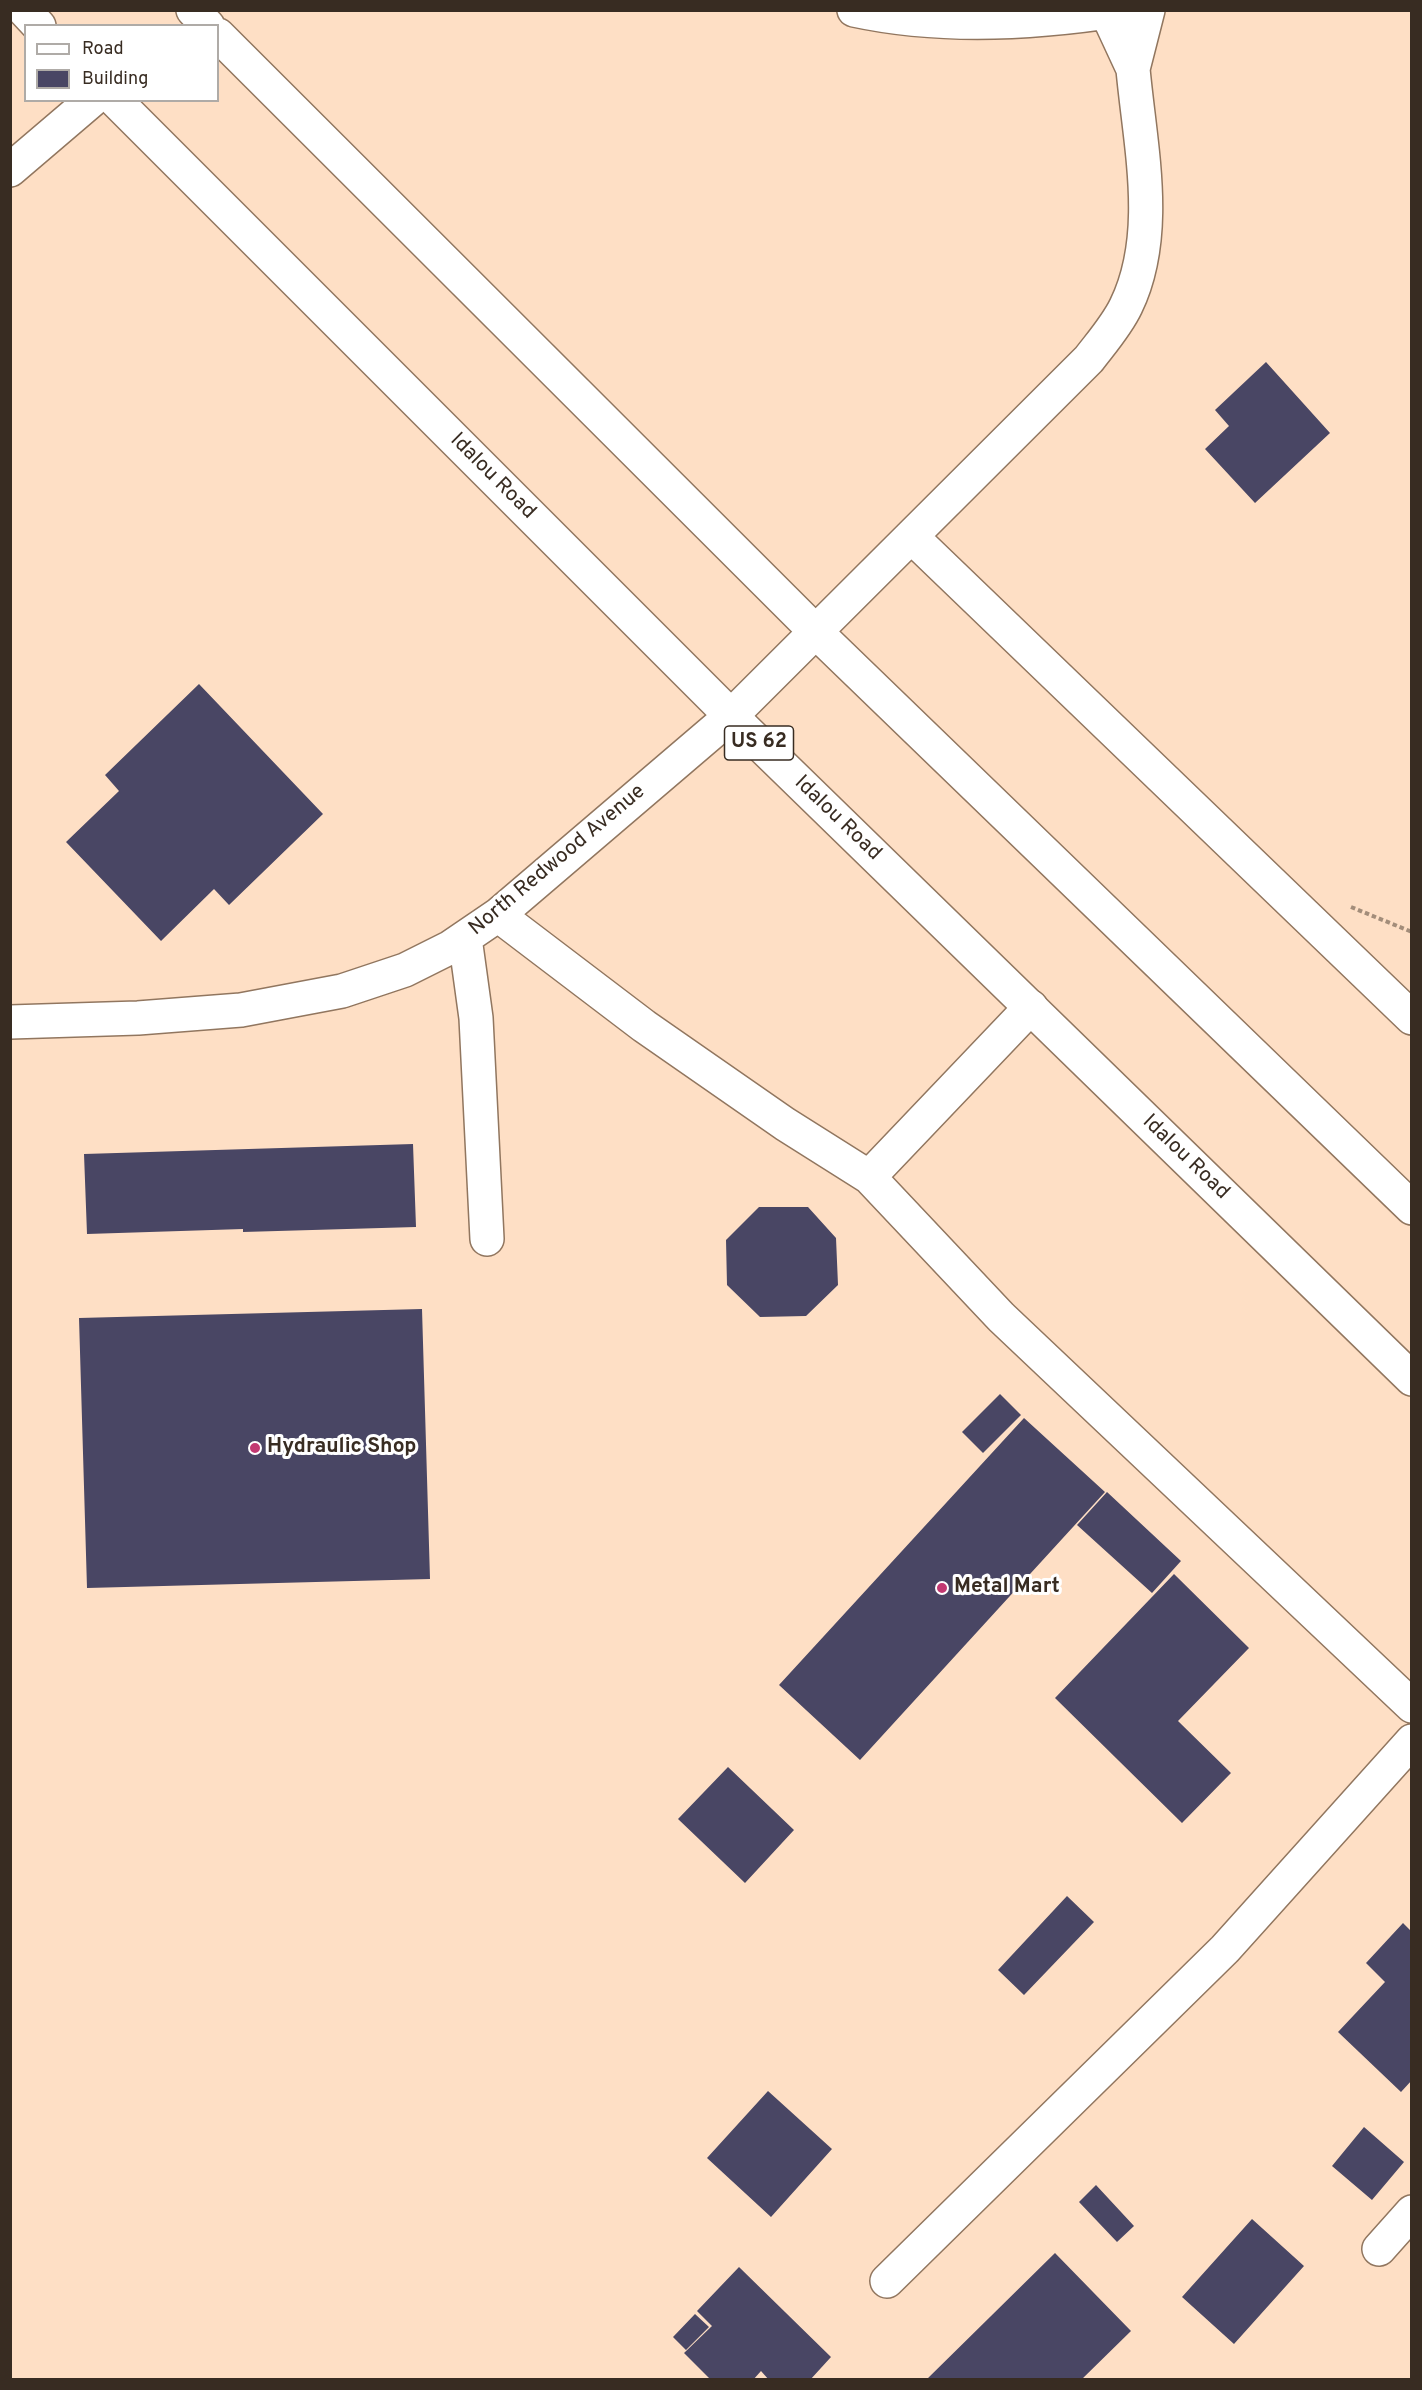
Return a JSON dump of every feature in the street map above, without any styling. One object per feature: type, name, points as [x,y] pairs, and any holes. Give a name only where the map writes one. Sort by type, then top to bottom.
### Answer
[{"type":"main road","points":[[24,10],[37,24]]},
{"type":"main road","points":[[194,10],[206,24]]},
{"type":"main road","points":[[854,10],[919,21],[959,23],[1005,22],[1114,12],[1133,69]]},
{"type":"main road","points":[[1133,69],[1148,10]]},
{"type":"main road","points":[[219,35],[816,632],[1412,1208]]},
{"type":"main road","name":"North Redwood Avenue","points":[[10,1022],[138,1018],[241,1010],[342,991],[405,970],[465,938],[498,915],[731,716],[1089,359],[1126,307],[1138,276],[1145,240],[1146,204],[1133,69]]},
{"type":"main road","points":[[10,170],[90,102]]},
{"type":"main road","name":"Idalou Road","points":[[117,102],[731,716],[1412,1379]]},
{"type":"main road","points":[[912,537],[1412,1018]]},
{"type":"main road","points":[[498,915],[644,1026],[785,1124],[869,1177],[1001,1317],[1412,1706]]},
{"type":"main road","points":[[465,938],[476,1018],[487,1239]]},
{"type":"main road","points":[[869,1177],[1031,1007]]},
{"type":"main road","points":[[887,2281],[1225,1949],[1412,1741]]},
{"type":"main road","points":[[1379,2249],[1412,2212]]},
{"type":"building","points":[[1266,362],[1330,433],[1255,503],[1205,449],[1229,426],[1215,410]]},
{"type":"building","points":[[199,684],[323,814],[229,905],[214,889],[161,941],[66,842],[119,791],[105,775]]},
{"type":"building","points":[[413,1144],[416,1227],[87,1234],[84,1154]]},
{"type":"building","points":[[759,1207],[808,1207],[836,1238],[838,1285],[806,1316],[760,1317],[727,1285],[726,1240]]},
{"type":"building","name":"Hydraulic Shop","points":[[422,1309],[430,1579],[87,1588],[79,1318]]},
{"type":"building","points":[[1000,1394],[1021,1415],[983,1453],[962,1432]]},
{"type":"building","name":"Metal Mart","points":[[1024,1418],[1105,1492],[860,1760],[779,1685]]},
{"type":"building","points":[[1107,1492],[1181,1561],[1152,1593],[1077,1525]]},
{"type":"building","points":[[1174,1574],[1249,1648],[1178,1721],[1231,1773],[1182,1823],[1055,1698]]},
{"type":"building","points":[[728,1767],[794,1830],[745,1883],[678,1819]]},
{"type":"building","points":[[1067,1896],[1094,1922],[1024,1995],[998,1970]]},
{"type":"building","points":[[1403,1923],[1412,1932],[1412,2080],[1401,2092],[1338,2032],[1385,1982],[1366,1963]]},
{"type":"building","points":[[768,2091],[832,2149],[771,2217],[707,2158]]},
{"type":"building","points":[[1364,2127],[1404,2162],[1372,2200],[1332,2166]]},
{"type":"building","points":[[1096,2185],[1134,2226],[1117,2242],[1079,2202]]},
{"type":"building","points":[[1252,2219],[1304,2266],[1234,2344],[1182,2297]]},
{"type":"building","points":[[1055,2253],[1131,2331],[1081,2380],[926,2380]]},
{"type":"building","points":[[739,2267],[831,2357],[810,2380],[769,2380],[761,2371],[753,2380],[711,2380],[684,2353],[712,2326],[697,2311]]},
{"type":"building","points":[[695,2314],[709,2327],[686,2350],[673,2337]]},
{"type":"place","name":"Hydraulic Shop","points":[[255,1448]]},
{"type":"place","name":"Metal Mart","points":[[942,1588]]}]
